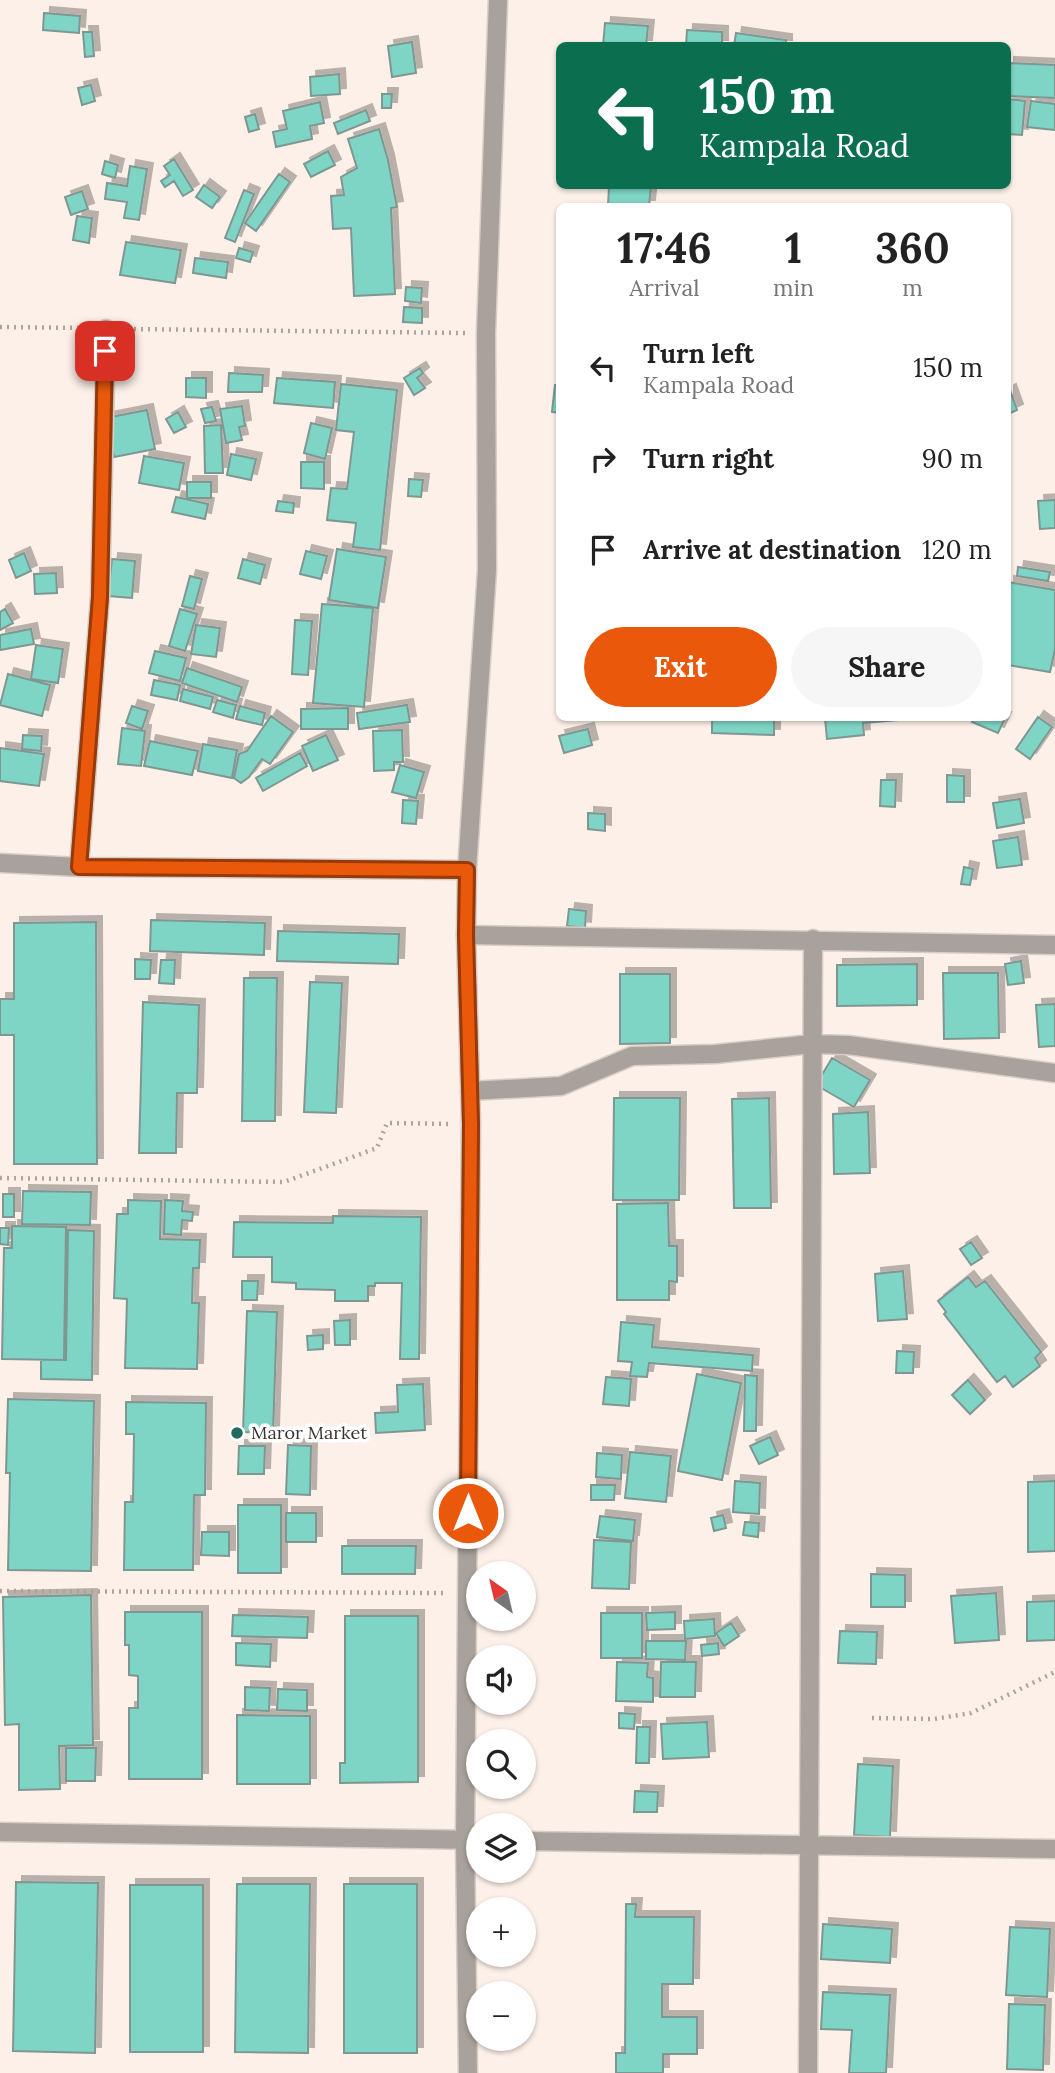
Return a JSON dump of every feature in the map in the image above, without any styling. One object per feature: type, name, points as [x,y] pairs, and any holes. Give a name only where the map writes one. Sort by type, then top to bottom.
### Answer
[{"type":"street","points":[[467,1561],[471,1124],[467,870],[487,570],[486,333],[498,0]]},
{"type":"street","points":[[79,867],[100,597],[106,329]]},
{"type":"street","points":[[0,863],[79,867],[467,870]]},
{"type":"street","points":[[466,935],[1055,945]]},
{"type":"street","points":[[808,2073],[813,939]]},
{"type":"street","points":[[470,1091],[561,1086],[632,1056],[715,1054],[812,1044],[848,1045],[1055,1073]]},
{"type":"street","points":[[468,1631],[471,1813]]},
{"type":"street","points":[[0,1832],[466,1840]]},
{"type":"street","points":[[536,1841],[1055,1849]]},
{"type":"street","points":[[468,2073],[470,1883]]},
{"type":"path","points":[[0,327],[486,333]]},
{"type":"path","points":[[0,1178],[284,1182],[377,1148],[387,1123],[471,1124]]},
{"type":"path","points":[[0,1591],[466,1593]]},
{"type":"path","points":[[872,1718],[934,1719],[971,1713],[1055,1672]]},
{"type":"building","points":[[44,13],[80,16],[79,33],[43,30]]},
{"type":"building","points":[[605,23],[648,26],[646,42],[603,42]]},
{"type":"building","points":[[687,30],[722,32],[722,42],[686,42]]},
{"type":"building","points":[[83,32],[92,32],[94,56],[85,57]]},
{"type":"building","points":[[736,33],[786,40],[786,42],[735,42]]},
{"type":"building","points":[[412,42],[416,73],[392,77],[388,46]]},
{"type":"building","points":[[1011,63],[1055,65],[1055,98],[1011,96]]},
{"type":"building","points":[[339,74],[340,94],[311,96],[310,77]]},
{"type":"building","points":[[91,85],[95,101],[82,105],[78,88]]},
{"type":"building","points":[[382,94],[392,94],[391,108],[382,108]]},
{"type":"building","points":[[1011,99],[1025,101],[1022,135],[1011,134]]},
{"type":"building","points":[[1031,101],[1055,104],[1055,130],[1027,127]]},
{"type":"building","points":[[320,102],[324,123],[310,126],[312,139],[276,147],[273,132],[287,129],[283,111]]},
{"type":"building","points":[[366,110],[370,121],[338,134],[334,123]]},
{"type":"building","points":[[255,114],[259,129],[249,132],[245,117]]},
{"type":"building","points":[[379,129],[397,207],[391,208],[395,294],[354,296],[351,228],[333,229],[331,196],[344,195],[341,177],[357,168],[348,139]]},
{"type":"building","points":[[328,151],[335,165],[311,177],[304,164]]},
{"type":"building","points":[[174,159],[193,190],[183,196],[174,181],[165,187],[161,181],[170,175],[164,166]]},
{"type":"building","points":[[105,161],[118,165],[115,178],[102,174]]},
{"type":"building","points":[[130,166],[147,169],[139,220],[124,218],[127,202],[105,199],[107,183],[127,186]]},
{"type":"building","points":[[279,174],[290,182],[256,231],[245,223]]},
{"type":"building","points":[[204,185],[220,197],[212,208],[196,197]]},
{"type":"building","points":[[609,189],[651,189],[649,203],[608,203]]},
{"type":"building","points":[[244,190],[254,194],[235,242],[225,238]]},
{"type":"building","points":[[82,191],[88,209],[71,215],[65,197]]},
{"type":"building","points":[[77,216],[92,218],[89,243],[73,240]]},
{"type":"building","points":[[126,242],[181,250],[175,283],[120,275]]},
{"type":"building","points":[[239,248],[253,252],[250,262],[236,258]]},
{"type":"building","points":[[195,258],[228,262],[226,278],[193,273]]},
{"type":"building","points":[[406,287],[422,288],[421,303],[405,301]]},
{"type":"building","points":[[404,307],[422,308],[422,323],[403,322]]},
{"type":"building","points":[[420,368],[423,373],[417,378],[425,388],[414,395],[404,378]]},
{"type":"building","points":[[229,373],[263,375],[262,392],[228,392]]},
{"type":"building","points":[[186,378],[206,378],[206,398],[186,397]]},
{"type":"building","points":[[277,378],[335,382],[333,408],[274,403]]},
{"type":"building","points":[[341,384],[397,390],[380,550],[353,547],[356,523],[327,520],[331,488],[347,489],[354,432],[336,430]]},
{"type":"building","points":[[555,385],[556,412],[552,412]]},
{"type":"building","points":[[1011,393],[1017,410],[1011,413]]},
{"type":"building","points":[[242,406],[245,426],[239,427],[242,440],[226,443],[220,409]]},
{"type":"building","points":[[212,407],[216,421],[205,423],[201,409]]},
{"type":"building","points":[[147,410],[155,449],[114,457],[106,418]]},
{"type":"building","points":[[178,412],[186,427],[174,433],[166,419]]},
{"type":"building","points":[[311,423],[332,428],[325,459],[304,453]]},
{"type":"building","points":[[221,425],[223,473],[205,473],[204,426]]},
{"type":"building","points":[[231,454],[256,459],[251,480],[227,475]]},
{"type":"building","points":[[144,456],[184,463],[179,490],[139,483]]},
{"type":"building","points":[[301,462],[324,462],[324,489],[301,488]]},
{"type":"building","points":[[409,479],[423,480],[421,497],[408,496]]},
{"type":"building","points":[[187,482],[211,482],[211,498],[187,498]]},
{"type":"building","points":[[176,497],[208,504],[205,519],[172,512]]},
{"type":"building","points":[[1055,500],[1055,528],[1040,529],[1038,501]]},
{"type":"building","points":[[278,501],[294,503],[293,513],[276,511]]},
{"type":"building","points":[[337,549],[386,557],[378,608],[329,600]]},
{"type":"building","points":[[306,551],[327,556],[321,579],[300,574]]},
{"type":"building","points":[[24,553],[31,571],[16,578],[9,560]]},
{"type":"building","points":[[112,559],[135,561],[132,598],[108,596]]},
{"type":"building","points":[[243,559],[265,565],[260,584],[238,578]]},
{"type":"building","points":[[1018,567],[1050,572],[1048,581],[1017,576]]},
{"type":"building","points":[[56,573],[57,593],[35,594],[34,574]]},
{"type":"building","points":[[190,576],[202,579],[194,609],[182,606]]},
{"type":"building","points":[[1011,583],[1055,590],[1055,649],[1050,672],[1011,666]]},
{"type":"building","points":[[322,604],[373,608],[364,707],[313,703]]},
{"type":"building","points":[[5,609],[13,623],[0,630],[0,612]]},
{"type":"building","points":[[180,609],[197,614],[185,651],[169,646]]},
{"type":"building","points":[[295,620],[312,621],[308,675],[292,674]]},
{"type":"building","points":[[196,625],[220,628],[216,657],[191,654]]},
{"type":"building","points":[[31,629],[34,644],[0,650],[0,635]]},
{"type":"building","points":[[36,645],[63,649],[58,683],[31,679]]},
{"type":"building","points":[[155,651],[186,658],[180,681],[149,673]]},
{"type":"building","points":[[187,668],[242,687],[237,702],[182,683]]},
{"type":"building","points":[[8,674],[50,685],[42,716],[0,705]]},
{"type":"building","points":[[154,680],[180,685],[177,700],[151,695]]},
{"type":"building","points":[[183,689],[213,697],[210,709],[180,701]]},
{"type":"building","points":[[217,700],[236,705],[233,718],[213,712]]},
{"type":"building","points":[[407,705],[410,722],[359,729],[357,713]]},
{"type":"building","points":[[132,706],[148,711],[142,729],[126,723]]},
{"type":"building","points":[[240,706],[265,713],[262,725],[236,719]]},
{"type":"building","points":[[348,708],[348,729],[301,729],[301,709]]},
{"type":"building","points":[[271,716],[293,732],[270,764],[262,759],[241,783],[234,778],[239,754],[247,751]]},
{"type":"building","points":[[1038,717],[1052,727],[1030,759],[1016,749]]},
{"type":"building","points":[[712,721],[774,721],[774,735],[712,733]]},
{"type":"building","points":[[825,721],[887,721],[863,723],[864,735],[827,739]]},
{"type":"building","points":[[972,721],[1004,721],[998,733]]},
{"type":"building","points":[[122,728],[145,731],[141,766],[118,764]]},
{"type":"building","points":[[588,729],[592,745],[564,753],[559,736]]},
{"type":"building","points":[[402,730],[403,762],[394,762],[394,770],[374,771],[373,731]]},
{"type":"building","points":[[23,735],[42,736],[41,751],[22,749]]},
{"type":"building","points":[[326,735],[338,760],[313,771],[302,746]]},
{"type":"building","points":[[150,741],[198,751],[192,775],[144,766]]},
{"type":"building","points":[[203,744],[237,750],[232,778],[198,771]]},
{"type":"building","points":[[0,748],[44,754],[39,786],[0,781]]},
{"type":"building","points":[[300,753],[307,766],[263,791],[256,778]]},
{"type":"building","points":[[400,765],[424,772],[416,798],[392,792]]},
{"type":"building","points":[[947,775],[964,776],[964,802],[947,802]]},
{"type":"building","points":[[881,780],[896,780],[895,807],[880,806]]},
{"type":"building","points":[[1020,799],[1024,823],[997,828],[993,803]]},
{"type":"building","points":[[403,800],[418,801],[416,824],[402,823]]},
{"type":"building","points":[[588,813],[605,814],[605,831],[588,829]]},
{"type":"building","points":[[1018,837],[1022,865],[997,868],[993,841]]},
{"type":"building","points":[[964,867],[973,869],[970,885],[961,884]]},
{"type":"building","points":[[569,909],[586,911],[585,928],[567,926]]},
{"type":"building","points":[[151,920],[265,923],[264,955],[150,951]]},
{"type":"building","points":[[96,922],[97,1164],[14,1164],[14,1035],[0,1035],[0,999],[14,999],[14,923]]},
{"type":"building","points":[[278,931],[399,934],[398,964],[277,961]]},
{"type":"building","points":[[135,959],[151,960],[150,979],[135,979]]},
{"type":"building","points":[[161,960],[175,960],[174,984],[159,983]]},
{"type":"building","points":[[1021,961],[1024,983],[1008,985],[1005,964]]},
{"type":"building","points":[[917,964],[917,1005],[837,1006],[837,965]]},
{"type":"building","points":[[943,973],[998,973],[999,1038],[944,1039]]},
{"type":"building","points":[[620,974],[670,974],[670,1043],[620,1044]]},
{"type":"building","points":[[244,978],[277,978],[275,1121],[242,1121]]},
{"type":"building","points":[[310,982],[342,983],[336,1113],[304,1112]]},
{"type":"building","points":[[143,1002],[199,1005],[197,1093],[177,1093],[176,1153],[139,1153]]},
{"type":"building","points":[[1055,1004],[1055,1046],[1039,1047],[1036,1005]]},
{"type":"building","points":[[832,1058],[870,1080],[854,1107],[816,1085]]},
{"type":"building","points":[[614,1098],[680,1098],[679,1200],[613,1200]]},
{"type":"building","points":[[769,1098],[771,1208],[734,1208],[732,1099]]},
{"type":"building","points":[[868,1112],[870,1173],[834,1174],[833,1114]]},
{"type":"building","points":[[23,1191],[91,1192],[90,1225],[22,1224]]},
{"type":"building","points":[[3,1194],[14,1194],[14,1217],[3,1217]]},
{"type":"building","points":[[128,1200],[161,1201],[160,1239],[200,1240],[199,1268],[193,1268],[192,1303],[199,1303],[197,1369],[125,1368],[127,1299],[114,1298],[117,1214],[128,1214]]},
{"type":"building","points":[[165,1200],[183,1201],[182,1211],[193,1212],[192,1221],[182,1220],[181,1235],[164,1234]]},
{"type":"building","points":[[668,1203],[669,1246],[677,1246],[677,1282],[669,1281],[669,1300],[617,1300],[617,1204]]},
{"type":"building","points":[[333,1216],[421,1217],[419,1359],[400,1359],[402,1283],[375,1283],[375,1286],[368,1286],[368,1301],[335,1301],[335,1290],[296,1289],[296,1283],[272,1282],[272,1257],[233,1257],[234,1222],[333,1223]]},
{"type":"building","points":[[12,1226],[66,1227],[64,1360],[2,1359],[4,1248],[12,1248]]},
{"type":"building","points":[[0,1228],[9,1228],[8,1245],[0,1244]]},
{"type":"building","points":[[68,1230],[94,1231],[92,1380],[41,1379],[41,1360],[66,1360]]},
{"type":"building","points":[[971,1242],[982,1258],[971,1265],[960,1249]]},
{"type":"building","points":[[903,1271],[907,1319],[878,1321],[875,1274]]},
{"type":"building","points":[[968,1277],[976,1287],[985,1281],[1041,1352],[1035,1358],[1040,1366],[1013,1387],[1005,1376],[997,1382],[944,1314],[946,1312],[938,1301]]},
{"type":"building","points":[[242,1281],[258,1281],[257,1300],[242,1300]]},
{"type":"building","points":[[247,1311],[277,1312],[273,1433],[243,1432]]},
{"type":"building","points":[[350,1320],[350,1345],[335,1345],[334,1321]]},
{"type":"building","points":[[621,1322],[654,1325],[652,1347],[753,1355],[752,1371],[649,1363],[647,1377],[630,1376],[632,1362],[618,1361]]},
{"type":"building","points":[[323,1335],[323,1349],[308,1350],[307,1336]]},
{"type":"building","points":[[897,1351],[914,1352],[913,1373],[896,1373]]},
{"type":"building","points":[[697,1374],[741,1383],[722,1480],[678,1471]]},
{"type":"building","points":[[745,1375],[757,1376],[756,1431],[744,1431]]},
{"type":"building","points":[[606,1377],[631,1379],[629,1406],[603,1404]]},
{"type":"building","points":[[968,1380],[985,1400],[970,1414],[952,1395]]},
{"type":"building","points":[[423,1384],[425,1430],[376,1433],[375,1413],[398,1412],[397,1385]]},
{"type":"building","points":[[8,1399],[94,1401],[91,1571],[8,1570]]},
{"type":"building","points":[[126,1402],[206,1403],[205,1495],[194,1495],[193,1570],[124,1570],[125,1502],[133,1502],[134,1434],[126,1434]]},
{"type":"building","points":[[770,1437],[778,1455],[759,1464],[750,1446]]},
{"type":"building","points":[[288,1445],[311,1446],[310,1495],[286,1494]]},
{"type":"building","points":[[239,1446],[265,1446],[264,1474],[238,1474]]},
{"type":"building","points":[[630,1452],[671,1456],[666,1502],[625,1498]]},
{"type":"building","points":[[597,1453],[622,1455],[621,1479],[596,1477]]},
{"type":"building","points":[[735,1481],[760,1483],[759,1514],[733,1512]]},
{"type":"building","points":[[1055,1481],[1055,1551],[1028,1552],[1028,1482]]},
{"type":"building","points":[[591,1485],[615,1485],[614,1500],[591,1500]]},
{"type":"building","points":[[238,1505],[281,1505],[281,1573],[238,1573]]},
{"type":"building","points":[[286,1513],[316,1513],[316,1542],[286,1542]]},
{"type":"building","points":[[723,1515],[726,1528],[714,1531],[711,1518]]},
{"type":"building","points":[[600,1516],[635,1520],[633,1541],[597,1537]]},
{"type":"building","points":[[745,1522],[759,1523],[758,1537],[743,1535]]},
{"type":"building","points":[[202,1532],[229,1532],[229,1556],[201,1555]]},
{"type":"building","points":[[594,1540],[631,1542],[629,1589],[592,1588]]},
{"type":"building","points":[[342,1546],[416,1546],[415,1574],[342,1574]]},
{"type":"building","points":[[871,1574],[905,1575],[905,1607],[871,1607]]},
{"type":"building","points":[[996,1593],[999,1640],[955,1643],[951,1596]]},
{"type":"building","points":[[91,1595],[93,1745],[59,1746],[60,1789],[19,1790],[19,1724],[5,1725],[3,1597]]},
{"type":"building","points":[[1055,1601],[1055,1640],[1027,1641],[1027,1602]]},
{"type":"building","points":[[125,1612],[202,1612],[202,1779],[129,1779],[129,1708],[138,1708],[138,1676],[129,1675]]},
{"type":"building","points":[[675,1612],[675,1629],[647,1630],[646,1613]]},
{"type":"building","points":[[601,1613],[642,1613],[642,1658],[601,1658]]},
{"type":"building","points":[[233,1615],[308,1617],[307,1638],[232,1636]]},
{"type":"building","points":[[345,1616],[418,1616],[418,1782],[340,1783],[340,1763],[345,1763]]},
{"type":"building","points":[[714,1619],[715,1636],[685,1639],[684,1621]]},
{"type":"building","points":[[731,1623],[739,1636],[724,1646],[716,1633]]},
{"type":"building","points":[[840,1631],[877,1632],[876,1664],[838,1663]]},
{"type":"building","points":[[646,1641],[686,1641],[685,1660],[646,1659]]},
{"type":"building","points":[[236,1643],[271,1644],[270,1667],[236,1665]]},
{"type":"building","points":[[718,1643],[719,1654],[702,1656],[701,1645]]},
{"type":"building","points":[[617,1662],[648,1663],[647,1677],[653,1678],[653,1702],[616,1701]]},
{"type":"building","points":[[661,1662],[696,1662],[695,1697],[660,1697]]},
{"type":"building","points":[[245,1687],[270,1688],[269,1711],[245,1710]]},
{"type":"building","points":[[278,1689],[307,1690],[307,1711],[277,1710]]},
{"type":"building","points":[[619,1713],[635,1714],[634,1729],[619,1728]]},
{"type":"building","points":[[237,1715],[310,1716],[310,1784],[237,1784]]},
{"type":"building","points":[[707,1722],[709,1757],[663,1759],[661,1724]]},
{"type":"building","points":[[637,1727],[650,1727],[649,1763],[636,1763]]},
{"type":"building","points":[[66,1748],[96,1748],[95,1781],[66,1781]]},
{"type":"building","points":[[858,1764],[893,1766],[890,1837],[854,1835]]},
{"type":"building","points":[[635,1791],[658,1792],[657,1812],[634,1812]]},
{"type":"building","points":[[16,1882],[98,1883],[95,2053],[13,2051]]},
{"type":"building","points":[[237,1884],[310,1884],[308,2053],[235,2052]]},
{"type":"building","points":[[344,1884],[417,1884],[417,2053],[344,2053]]},
{"type":"building","points":[[130,1885],[203,1885],[203,2052],[130,2052]]},
{"type":"building","points":[[626,1904],[636,1904],[635,1917],[694,1917],[693,1984],[662,1984],[662,2017],[697,2017],[697,2054],[663,2054],[663,2073],[616,2073],[616,2053],[625,2053]]},
{"type":"building","points":[[823,1924],[892,1929],[890,1963],[821,1959]]},
{"type":"building","points":[[1010,1927],[1050,1929],[1047,1997],[1006,1995]]},
{"type":"building","points":[[823,1992],[890,1995],[886,2073],[849,2073],[852,2030],[821,2029]]},
{"type":"building","points":[[1009,2004],[1045,2005],[1043,2070],[1007,2069]]},
{"type":"place","name":"Maror Market","points":[[237,1433]]},
{"type":"route","points":[[105,351],[100,597],[79,867],[467,870],[471,1124],[468,1513]]}]
